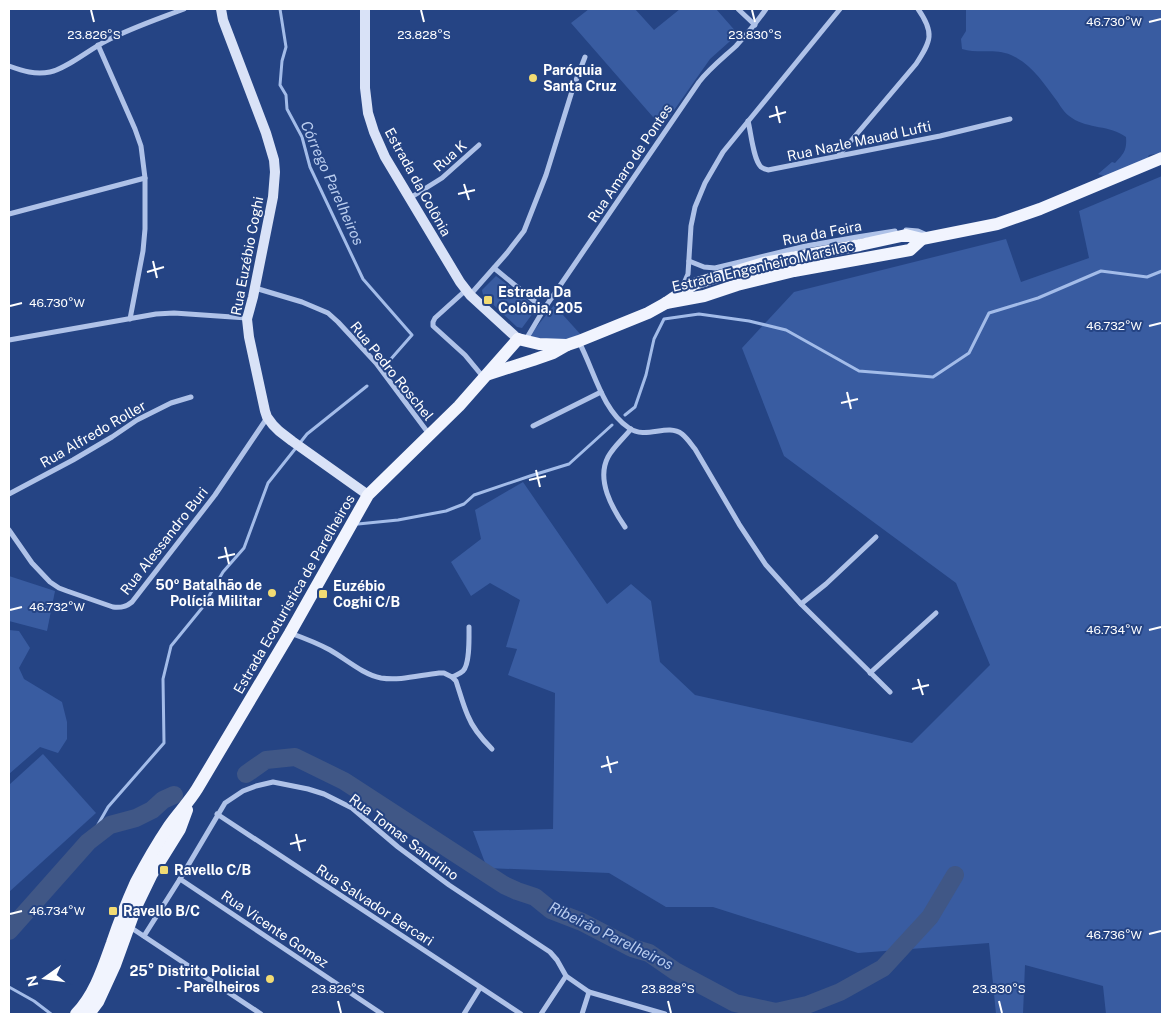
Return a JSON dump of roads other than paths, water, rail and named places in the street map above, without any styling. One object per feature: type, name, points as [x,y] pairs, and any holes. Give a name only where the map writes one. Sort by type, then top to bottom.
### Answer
[{"type":"main road","name":"Rua Euzébio Coghi","points":[[221,9],[223,20],[266,133],[274,160],[274,197],[248,318],[248,337],[267,417]]},
{"type":"main road","name":"Estrada da Colônia","points":[[365,9],[365,88],[368,113],[385,157],[448,264],[468,293],[521,340]]},
{"type":"main road","name":"Estrada Engenheiro Marsilac","points":[[489,375],[553,353],[648,313],[666,303],[691,279],[764,262],[906,235],[927,238],[997,224],[1040,209],[1162,158]]},
{"type":"main road","name":"Estrada Engenheiro Marsilac","points":[[666,303],[794,271],[910,250],[927,238]]},
{"type":"main road","points":[[691,279],[698,291],[709,293],[720,283],[718,272]]},
{"type":"main road","name":"Estrada Engenheiro Marsilac","points":[[521,340],[539,344],[573,343]]},
{"type":"main road","name":"Estrada Ecoturistica de Parelheiros","points":[[89,1014],[98,1002],[112,972],[136,882],[170,825],[190,800],[290,633],[368,495],[459,406],[521,340]]},
{"type":"main road","points":[[267,417],[279,431],[368,495]]},
{"type":"main road","name":"Estrada Ecoturistica de Parelheiros","points":[[76,1014],[93,993],[125,923]]},
{"type":"street","points":[[9,66],[38,74],[52,72],[118,35],[184,9]]},
{"type":"street","points":[[738,9],[755,25]]},
{"type":"street","name":"Rua Amaro de Pontes","points":[[521,340],[699,82],[755,25],[766,9]]},
{"type":"street","points":[[691,279],[688,261],[691,226],[695,207],[705,183],[723,152],[840,9]]},
{"type":"street","points":[[840,155],[916,64],[926,49],[930,33],[918,9]]},
{"type":"street","points":[[98,45],[141,146],[145,178],[143,252],[130,319]]},
{"type":"street","points":[[489,375],[433,326],[433,322],[435,318],[468,293],[494,268],[524,231],[546,175],[573,88],[585,57]]},
{"type":"street","name":"Rua Nazle Mauad Lufti","points":[[748,121],[755,155],[759,164],[768,170],[940,136],[1010,119]]},
{"type":"street","name":"Rua K","points":[[410,199],[442,178],[479,145]]},
{"type":"street","points":[[9,214],[145,178]]},
{"type":"street","points":[[688,261],[718,272]]},
{"type":"street","points":[[494,268],[544,309]]},
{"type":"street","name":"Rua Pedro Roschel","points":[[255,288],[302,302],[328,313],[376,363],[429,434]]},
{"type":"street","points":[[9,340],[174,312],[248,318]]},
{"type":"street","points":[[573,343],[618,419],[631,429],[642,434],[672,430],[677,431],[686,438],[695,449],[766,565],[801,604],[890,692]]},
{"type":"street","points":[[532,426],[601,392]]},
{"type":"street","name":"Rua Alfredo Roller","points":[[9,494],[73,460],[137,420],[171,403],[191,397]]},
{"type":"street","name":"Rua Alessandro Buri","points":[[9,530],[32,563],[50,582],[59,588],[113,607],[127,606],[215,495],[267,417]]},
{"type":"street","points":[[625,526],[618,518],[607,493],[604,472],[609,456],[631,429]]},
{"type":"street","points":[[801,604],[826,584],[876,537]]},
{"type":"street","points":[[870,673],[936,613]]},
{"type":"street","points":[[452,676],[460,673],[466,666],[469,627]]},
{"type":"street","points":[[290,633],[310,640],[370,675],[394,678],[444,673],[452,676],[456,681],[468,718],[481,738],[492,749]]},
{"type":"street","name":"Rua Tomas Sandrino","points":[[144,936],[225,803],[236,795],[256,786],[273,782],[324,794],[352,808],[398,848],[449,885],[550,952],[566,976]]},
{"type":"street","name":"Rua Salvador Bercari","points":[[217,814],[521,1014]]},
{"type":"street","name":"Rua Vicente Gomez","points":[[180,879],[382,1014]]},
{"type":"street","points":[[125,923],[261,1014]]},
{"type":"street","points":[[540,1014],[566,976],[589,992],[665,1014]]},
{"type":"street","points":[[464,1014],[480,988]]},
{"type":"street","points":[[582,1014],[589,992]]},
{"type":"waterway","name":"Córrego Parelheiros","points":[[280,9],[286,47],[282,61],[280,85],[286,95],[287,109],[302,137],[310,167],[363,279],[412,335],[383,368]]},
{"type":"waterway","points":[[625,415],[635,407],[646,375],[654,339],[664,319],[699,314],[749,321],[786,330],[859,371],[933,377],[969,353],[989,313],[1038,298],[1101,271],[1147,277],[1162,271]]},
{"type":"waterway","name":"Córrego Parelheiros","points":[[88,842],[108,807],[164,743],[163,679],[171,646],[202,608],[223,572],[244,548],[268,483],[307,434],[367,386]]},
{"type":"waterway","points":[[358,524],[398,520],[446,511],[464,504],[474,495],[569,464],[612,425]]},
{"type":"waterway","name":"Ribeirão Parelheiros","points":[[246,774],[266,760],[295,757],[344,781],[504,885],[535,897],[551,910],[582,922],[632,948],[649,953],[675,971],[735,1003],[776,1012],[807,1005],[840,992],[883,968],[930,917],[955,875]]},
{"type":"waterway","name":"Ribeirão Parelheiros","points":[[9,931],[88,842],[110,825],[136,818],[174,795]]},
{"type":"waterway","points":[[9,987],[34,1001],[51,1014]]},
{"type":"place","name":"Paróquia Santa Cruz","points":[[533,78]]},
{"type":"place","name":"Estrada Da Colônia, 205","points":[[488,300]]},
{"type":"place","name":"50º Batalhão de Polícia Militar","points":[[272,593]]},
{"type":"place","name":"Euzébio Coghi C/B","points":[[323,594]]},
{"type":"place","name":"Ravello C/B","points":[[164,870]]},
{"type":"place","name":"Ravello B/C","points":[[113,911]]},
{"type":"place","name":"25° Distrito Policial - Parelheiros","points":[[270,979]]}]
